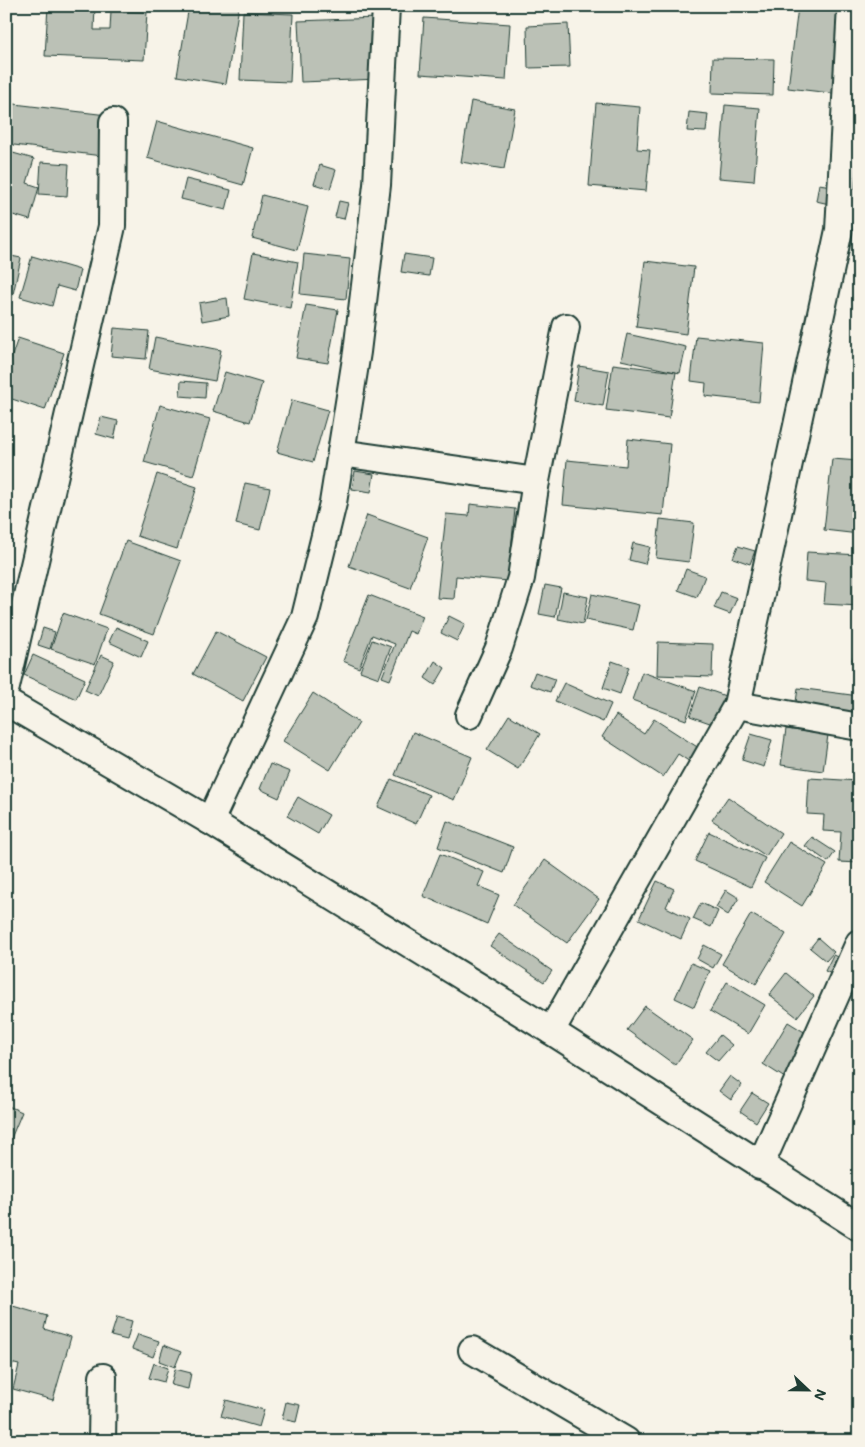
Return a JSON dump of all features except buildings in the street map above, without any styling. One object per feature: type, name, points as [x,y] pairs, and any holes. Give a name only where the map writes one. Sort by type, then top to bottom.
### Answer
[{"type":"street","points":[[210,820],[305,618],[333,503],[357,352],[377,185],[386,6]]},
{"type":"street","points":[[551,1031],[736,705],[840,230],[851,6]]},
{"type":"street","points":[[6,687],[112,226],[113,122]]},
{"type":"street","points":[[469,715],[499,648],[521,578],[536,480],[566,327]]},
{"type":"street","points":[[341,453],[536,480]]},
{"type":"street","points":[[6,702],[210,820],[551,1031],[760,1166],[859,1227]]},
{"type":"street","points":[[736,705],[859,727]]},
{"type":"street","points":[[760,1166],[859,943]]},
{"type":"street","points":[[472,1350],[626,1441]]},
{"type":"street","points":[[102,1441],[103,1376]]}]
